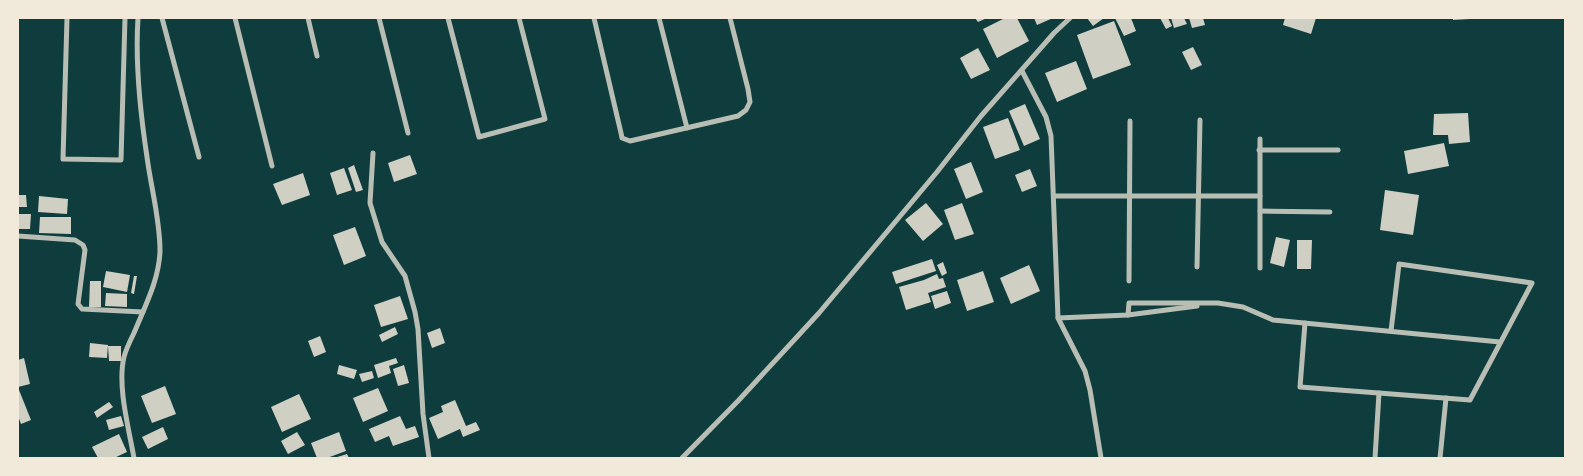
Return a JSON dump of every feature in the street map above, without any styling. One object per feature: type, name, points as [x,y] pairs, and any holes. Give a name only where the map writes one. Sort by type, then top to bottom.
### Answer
[{"type":"street","points":[[67,18],[63,158],[121,160],[125,18]]},
{"type":"street","points":[[134,458],[122,386],[122,370],[124,355],[154,286],[159,268],[160,250],[159,230],[138,90],[138,18]]},
{"type":"street","points":[[162,18],[199,158]]},
{"type":"street","points":[[235,18],[272,166]]},
{"type":"street","points":[[308,18],[317,56]]},
{"type":"street","points":[[379,18],[408,133]]},
{"type":"street","points":[[448,18],[479,137],[545,118],[519,18]]},
{"type":"street","points":[[594,18],[622,138],[626,141],[738,116],[746,110],[750,102],[748,89],[730,18]]},
{"type":"street","points":[[659,18],[687,128]]},
{"type":"street","points":[[682,458],[738,401],[819,312],[931,179],[981,116],[1054,33],[1070,18]]},
{"type":"street","points":[[1022,71],[1049,126],[1052,147],[1058,318],[1085,371],[1101,458]]},
{"type":"street","points":[[1129,281],[1130,120]]},
{"type":"street","points":[[1197,267],[1200,120]]},
{"type":"street","points":[[1260,139],[1260,268]]},
{"type":"street","points":[[1259,150],[1338,150]]},
{"type":"street","points":[[373,153],[370,203],[382,242],[405,276],[415,312],[418,329],[423,414],[429,458]]},
{"type":"street","points":[[1054,196],[1260,196]]},
{"type":"street","points":[[1260,211],[1330,212]]},
{"type":"street","points":[[18,236],[75,240],[83,244],[85,250],[78,304],[82,309],[143,312]]},
{"type":"street","points":[[1305,323],[1300,387],[1470,400],[1532,283],[1400,264],[1391,332]]},
{"type":"street","points":[[1128,315],[1129,303],[1218,303],[1243,307],[1273,320],[1500,342]]},
{"type":"street","points":[[1058,318],[1128,315],[1218,303]]},
{"type":"street","points":[[1375,458],[1378,393]]},
{"type":"street","points":[[1440,458],[1446,398]]},
{"type":"building","points":[[975,18],[987,18],[978,22]]},
{"type":"building","points":[[1005,18],[1017,18],[1029,41],[997,58],[983,29]]},
{"type":"building","points":[[1034,18],[1053,18],[1037,25]]},
{"type":"building","points":[[1087,18],[1104,18],[1093,26]]},
{"type":"building","points":[[1115,18],[1131,18],[1136,31],[1124,36]]},
{"type":"building","points":[[1160,18],[1168,18],[1172,26],[1166,29]]},
{"type":"building","points":[[1171,18],[1184,18],[1187,24],[1174,28]]},
{"type":"building","points":[[1189,18],[1203,18],[1205,25],[1192,28]]},
{"type":"building","points":[[1285,18],[1316,18],[1311,34],[1283,25]]},
{"type":"building","points":[[1453,18],[1470,18],[1470,19],[1453,20]]},
{"type":"building","points":[[1114,21],[1131,65],[1093,79],[1077,35]]},
{"type":"building","points":[[1193,47],[1202,65],[1191,70],[1182,52]]},
{"type":"building","points":[[978,48],[990,70],[971,79],[960,58]]},
{"type":"building","points":[[1076,61],[1087,89],[1057,102],[1045,73]]},
{"type":"building","points":[[1025,104],[1040,139],[1024,146],[1009,111]]},
{"type":"building","points":[[1468,113],[1470,142],[1449,144],[1448,135],[1433,135],[1434,114]]},
{"type":"building","points":[[1008,118],[1020,150],[995,159],[983,127]]},
{"type":"building","points":[[1444,143],[1449,166],[1408,174],[1404,151]]},
{"type":"building","points":[[410,155],[417,174],[394,182],[388,163]]},
{"type":"building","points":[[971,162],[983,192],[966,199],[954,169]]},
{"type":"building","points":[[354,165],[363,190],[356,192],[348,168]]},
{"type":"building","points":[[344,168],[352,190],[337,195],[330,173]]},
{"type":"building","points":[[1030,169],[1037,186],[1022,192],[1015,175]]},
{"type":"building","points":[[303,173],[310,195],[282,205],[273,184]]},
{"type":"building","points":[[1385,190],[1419,195],[1413,235],[1380,230]]},
{"type":"building","points":[[18,195],[26,195],[27,207],[18,207]]},
{"type":"building","points":[[39,196],[68,199],[67,214],[38,212]]},
{"type":"building","points":[[926,203],[943,224],[923,241],[905,220]]},
{"type":"building","points":[[962,203],[974,234],[955,240],[944,210]]},
{"type":"building","points":[[18,214],[31,214],[30,229],[18,229]]},
{"type":"building","points":[[40,217],[71,217],[71,234],[39,233]]},
{"type":"building","points":[[355,227],[366,256],[344,265],[333,235]]},
{"type":"building","points":[[1276,237],[1290,240],[1284,267],[1270,263]]},
{"type":"building","points":[[1297,240],[1312,240],[1311,269],[1297,269]]},
{"type":"building","points":[[932,259],[936,271],[896,284],[892,272]]},
{"type":"building","points":[[943,262],[947,273],[942,276],[937,265]]},
{"type":"building","points":[[1029,265],[1040,291],[1011,304],[1000,278]]},
{"type":"building","points":[[106,271],[130,275],[127,292],[103,287]]},
{"type":"building","points":[[983,271],[994,302],[967,311],[957,280]]},
{"type":"building","points":[[937,274],[939,279],[943,278],[946,287],[928,293],[931,302],[906,310],[899,287]]},
{"type":"building","points":[[134,276],[137,276],[134,294],[131,293]]},
{"type":"building","points":[[90,281],[101,281],[101,307],[89,307]]},
{"type":"building","points":[[947,291],[951,303],[935,309],[931,296]]},
{"type":"building","points":[[106,293],[127,294],[127,307],[105,306]]},
{"type":"building","points":[[400,296],[408,319],[381,327],[374,305]]},
{"type":"building","points":[[395,327],[398,334],[382,342],[379,335]]},
{"type":"building","points":[[440,328],[445,343],[432,348],[427,333]]},
{"type":"building","points":[[320,336],[326,352],[314,357],[308,341]]},
{"type":"building","points":[[90,343],[108,345],[107,358],[89,357]]},
{"type":"building","points":[[108,346],[121,346],[121,361],[109,361]]},
{"type":"building","points":[[24,358],[30,384],[18,387],[18,360]]},
{"type":"building","points":[[396,358],[398,363],[389,366],[391,373],[378,378],[374,365]]},
{"type":"building","points":[[339,365],[357,370],[354,379],[337,374]]},
{"type":"building","points":[[404,365],[409,383],[398,386],[393,369]]},
{"type":"building","points":[[372,371],[374,378],[362,382],[359,374]]},
{"type":"building","points":[[165,386],[176,414],[152,423],[141,396]]},
{"type":"building","points":[[378,388],[388,411],[363,422],[353,398]]},
{"type":"building","points":[[18,390],[31,420],[21,424],[18,416]]},
{"type":"building","points":[[299,394],[311,419],[282,432],[271,407]]},
{"type":"building","points":[[455,400],[466,426],[476,422],[480,430],[463,437],[460,429],[438,439],[429,418],[443,412],[441,406]]},
{"type":"building","points":[[109,402],[113,407],[97,418],[94,412]]},
{"type":"building","points":[[121,416],[124,426],[109,430],[106,420]]},
{"type":"building","points":[[400,416],[406,429],[415,426],[419,437],[393,446],[389,436],[375,442],[369,429]]},
{"type":"building","points":[[163,427],[168,439],[148,449],[142,437]]},
{"type":"building","points":[[297,432],[305,445],[288,454],[281,441]]},
{"type":"building","points":[[339,432],[346,451],[327,458],[317,458],[311,443]]},
{"type":"building","points":[[119,434],[127,452],[114,458],[98,458],[92,447]]},
{"type":"building","points":[[347,454],[349,458],[334,458]]}]
